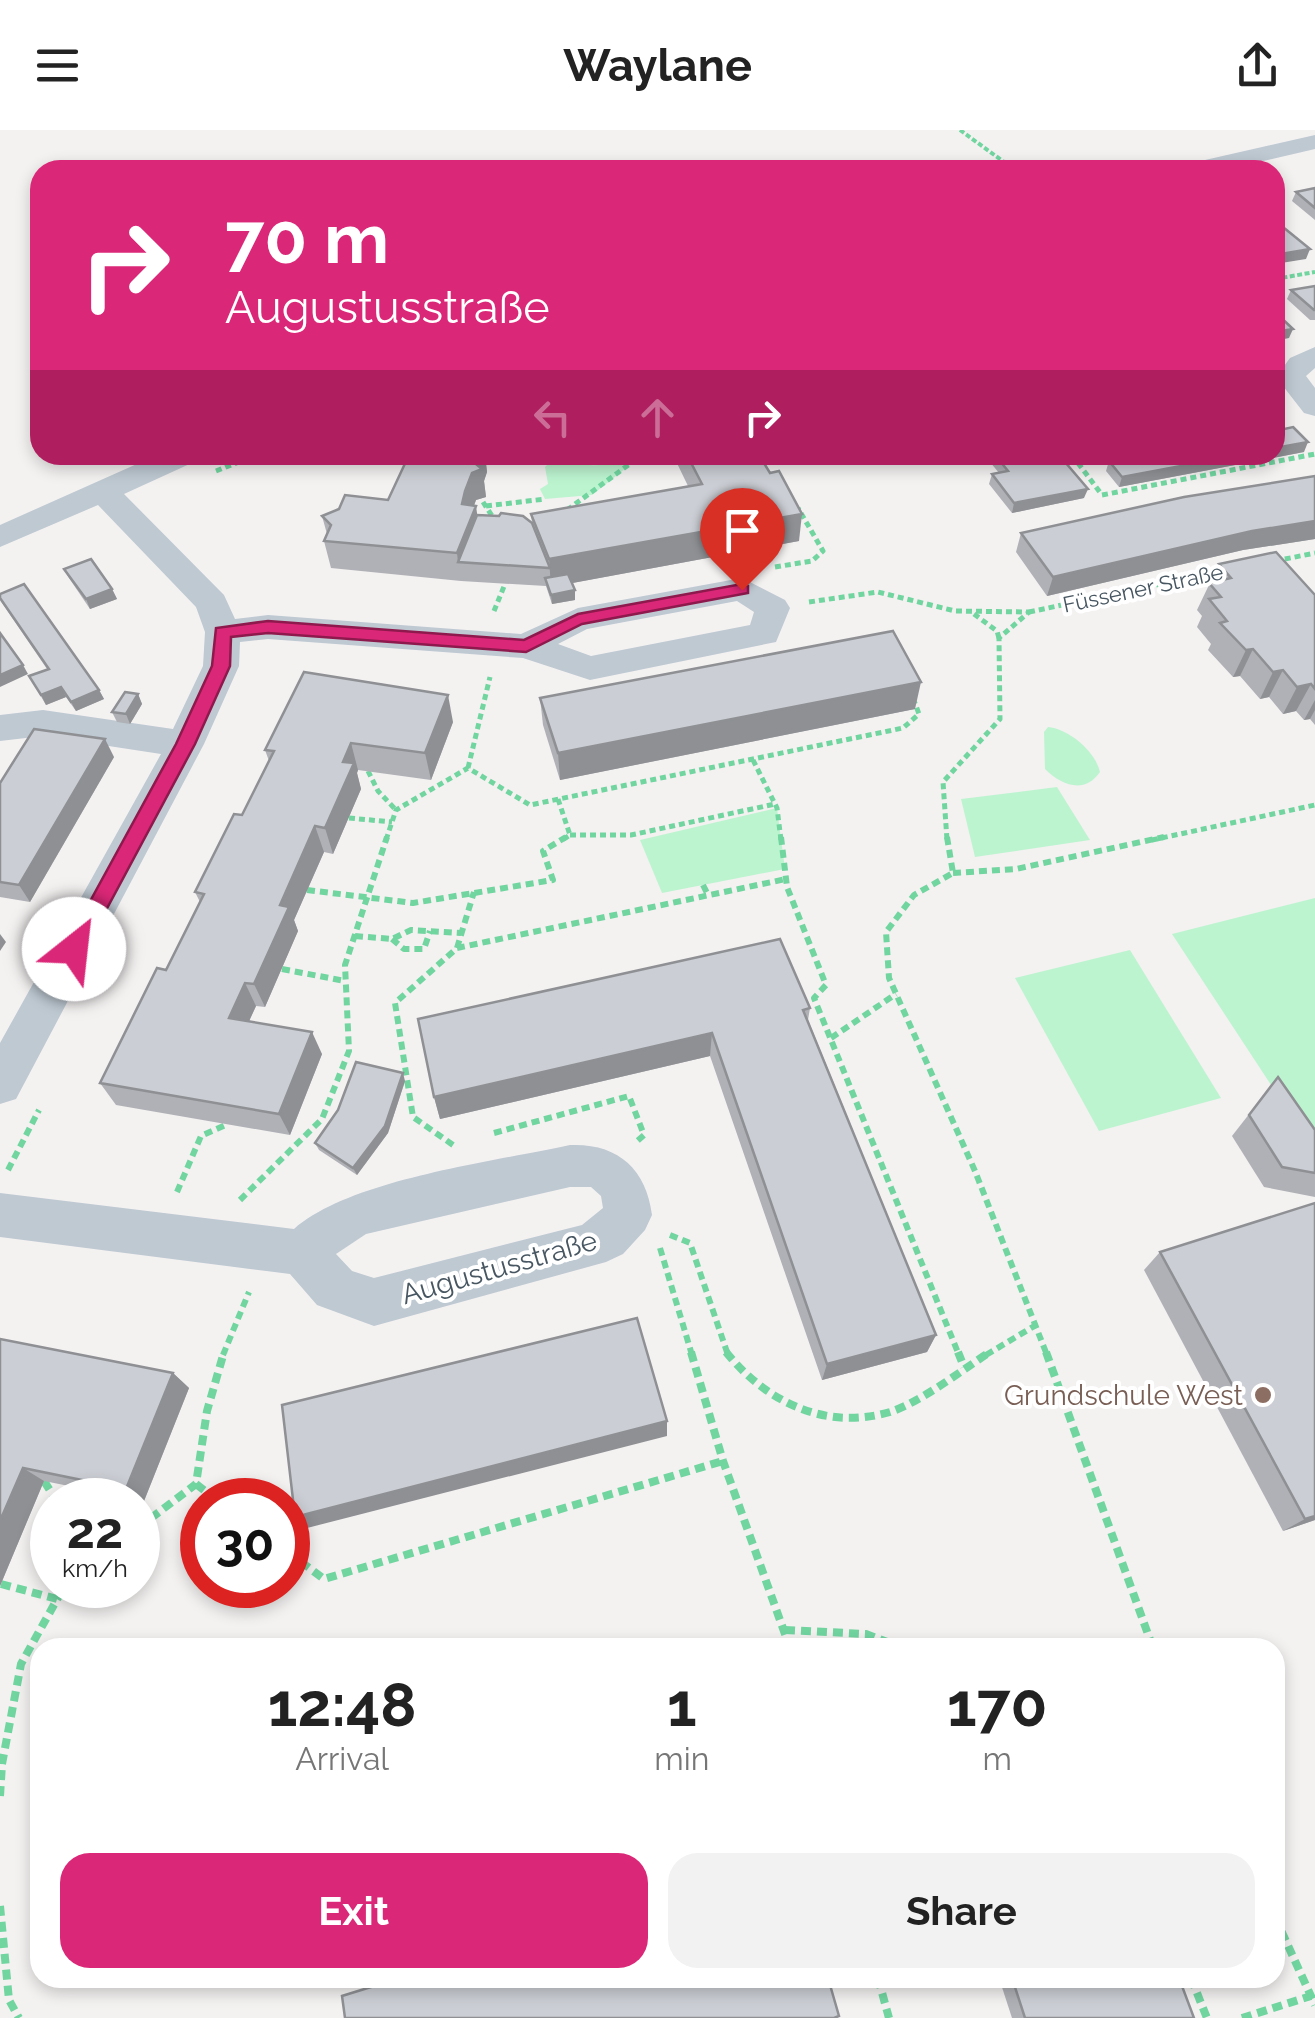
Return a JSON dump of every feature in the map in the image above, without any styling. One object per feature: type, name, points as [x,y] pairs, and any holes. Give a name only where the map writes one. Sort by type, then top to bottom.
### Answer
[{"type":"street","points":[[1236,160],[1315,142]]},
{"type":"street","points":[[1315,356],[1300,364],[1291,377],[1315,407]]},
{"type":"street","points":[[0,536],[161,465]]},
{"type":"street","points":[[0,1085],[186,744],[221,666],[223,632],[212,603],[102,490]]},
{"type":"street","points":[[223,632],[268,627],[512,646],[590,668],[764,634],[774,608],[742,590],[578,620],[512,646]]},
{"type":"street","points":[[0,728],[43,724],[186,744]]},
{"type":"street","name":"Augustusstraße","points":[[590,1164],[607,1170],[621,1181],[627,1196],[628,1215],[620,1226],[590,1246],[374,1302],[336,1288],[287,1251],[360,1214],[570,1166],[590,1164]]},
{"type":"street","points":[[0,1214],[287,1251]]},
{"type":"path","points":[[960,130],[1001,160]]},
{"type":"path","points":[[1285,277],[1315,272]]},
{"type":"path","points":[[1285,460],[1315,454]]},
{"type":"path","points":[[559,516],[606,485],[626,465]]},
{"type":"path","points":[[1080,465],[1102,495],[1258,465]]},
{"type":"path","points":[[511,524],[494,519],[485,504],[545,499]]},
{"type":"path","points":[[788,505],[798,507]]},
{"type":"path","points":[[484,524],[494,519]]},
{"type":"path","name":"Füssener Straße","points":[[1258,564],[1315,553]]},
{"type":"path","name":"Füssener Straße","points":[[774,608],[878,592],[973,613],[1029,612],[1219,572]]},
{"type":"path","points":[[999,638],[1029,612]]},
{"type":"path","points":[[953,873],[944,827],[943,782],[1000,719],[999,638],[973,613]]},
{"type":"path","points":[[180,1237],[322,1119],[349,1051],[344,965],[396,810],[468,768],[512,646]]},
{"type":"path","points":[[468,768],[530,804],[903,728],[919,714],[909,691]]},
{"type":"path","points":[[754,760],[775,804],[786,879],[826,985],[814,998],[964,1367]]},
{"type":"path","points":[[368,771],[378,791],[396,810]]},
{"type":"path","points":[[558,799],[570,835]]},
{"type":"path","points":[[307,890],[413,904],[552,880],[543,851],[570,835],[631,835],[775,804]]},
{"type":"path","points":[[1148,1638],[1036,1325],[975,1171],[889,978],[886,932],[914,896],[953,873],[1016,868],[1315,805]]},
{"type":"path","points":[[349,818],[392,822]]},
{"type":"path","points":[[456,948],[786,879]]},
{"type":"path","points":[[703,885],[708,895]]},
{"type":"path","points":[[460,1150],[413,1117],[395,1003],[456,948],[474,892]]},
{"type":"path","points":[[354,936],[392,939],[410,930],[461,934]]},
{"type":"path","points":[[392,939],[404,949],[424,950],[430,931]]},
{"type":"path","points":[[282,968],[345,981]]},
{"type":"path","points":[[830,1038],[896,994]]},
{"type":"path","points":[[180,1237],[201,1136],[228,1124]]},
{"type":"path","points":[[788,1638],[723,1461],[654,1228],[690,1244],[727,1354],[762,1390],[812,1414],[852,1419],[893,1410],[1036,1325]]},
{"type":"path","points":[[196,1478],[198,1450],[237,1318],[287,1251]]},
{"type":"path","points":[[310,1568],[324,1579],[723,1461]]},
{"type":"path","points":[[160,1511],[180,1496]]},
{"type":"path","points":[[1,1584],[30,1592]]},
{"type":"path","points":[[35,1638],[52,1608]]},
{"type":"path","points":[[786,1630],[866,1634],[877,1638]]},
{"type":"path","points":[[0,1796],[20,1664],[30,1646]]},
{"type":"path","points":[[0,1710],[12,1709]]},
{"type":"path","points":[[0,1906],[4,1977],[19,2018]]},
{"type":"path","points":[[1242,2018],[1313,2001],[1285,1939]]},
{"type":"path","points":[[881,1988],[889,2018]]},
{"type":"path","points":[[1196,1988],[1207,2018]]},
{"type":"green space","points":[[630,465],[592,495],[545,499],[540,489],[548,484],[545,467]]},
{"type":"green space","points":[[1048,727],[1064,732],[1087,749],[1100,772],[1094,779],[1073,785],[1045,769],[1044,732]]},
{"type":"green space","points":[[1057,787],[1090,840],[975,857],[961,799]]},
{"type":"green space","points":[[777,808],[785,869],[662,893],[640,840]]},
{"type":"green space","points":[[1315,898],[1315,1152],[1172,934]]},
{"type":"green space","points":[[1130,950],[1221,1098],[1099,1131],[1015,978]]},
{"type":"building","points":[[1315,188],[1315,208],[1296,192]]},
{"type":"building","points":[[1285,229],[1310,249],[1285,253]]},
{"type":"building","points":[[1315,286],[1315,310],[1291,290]]},
{"type":"building","points":[[1293,427],[1308,442],[1285,446],[1285,429]]},
{"type":"building","points":[[404,465],[477,465],[482,469],[472,473],[465,491],[462,504],[476,506],[457,553],[324,541],[331,525],[322,516],[339,509],[345,495],[388,500]]},
{"type":"building","points":[[692,465],[765,465],[770,473],[779,471],[802,514],[549,559],[531,514],[702,484]]},
{"type":"building","points":[[1003,465],[1068,465],[1088,489],[1014,503],[992,474],[1008,471]]},
{"type":"building","points":[[1112,465],[1186,465],[1122,477]]},
{"type":"building","points":[[1315,476],[1315,521],[1252,531],[1053,577],[1021,533],[1184,497]]},
{"type":"building","points":[[477,515],[523,516],[532,523],[550,568],[458,562]]},
{"type":"building","points":[[1276,552],[1315,595],[1315,689],[1311,684],[1297,687],[1283,670],[1273,672],[1253,649],[1246,650],[1220,623],[1227,621],[1209,599],[1221,597],[1209,583],[1231,578],[1219,564]]},
{"type":"building","points":[[91,559],[112,589],[86,599],[64,569]]},
{"type":"building","points":[[568,574],[575,590],[551,595],[545,578]]},
{"type":"building","points":[[24,584],[99,690],[71,702],[61,687],[41,695],[29,676],[49,669],[0,598],[0,594]]},
{"type":"building","points":[[893,631],[921,682],[558,753],[540,698]]},
{"type":"building","points":[[0,633],[23,665],[0,675]]},
{"type":"building","points":[[304,672],[448,695],[425,753],[351,743],[343,762],[354,763],[325,828],[315,826],[280,905],[289,907],[254,984],[245,983],[229,1018],[312,1032],[279,1114],[100,1083],[157,968],[166,970],[204,894],[195,892],[234,814],[242,815],[274,751],[265,750]]},
{"type":"building","points":[[125,692],[138,694],[126,714],[112,712]]},
{"type":"building","points":[[34,729],[105,739],[19,885],[0,882],[0,783]]},
{"type":"building","points":[[780,939],[810,1008],[803,1010],[936,1335],[827,1364],[712,1033],[434,1097],[418,1019]]},
{"type":"building","points":[[356,1062],[403,1073],[385,1126],[353,1168],[315,1143],[338,1110]]},
{"type":"building","points":[[1278,1077],[1315,1130],[1315,1173],[1282,1167],[1249,1115]]},
{"type":"building","name":"Grundschule West","points":[[1315,1203],[1315,1516],[1305,1519],[1160,1252]]},
{"type":"building","points":[[637,1318],[667,1421],[310,1513],[310,1478],[290,1478],[282,1405]]},
{"type":"building","points":[[0,1339],[173,1373],[130,1478],[72,1478],[23,1468],[0,1521]]},
{"type":"building","points":[[368,1988],[831,1988],[839,2016],[345,2018],[342,1996]]},
{"type":"building","points":[[1015,1988],[1183,1988],[1194,2018],[1025,2018]]},
{"type":"place","name":"Grundschule West","points":[[1263,1395]]},
{"type":"route","points":[[74,949],[186,744],[221,666],[223,632],[268,627],[526,646],[578,620],[742,590]]}]
